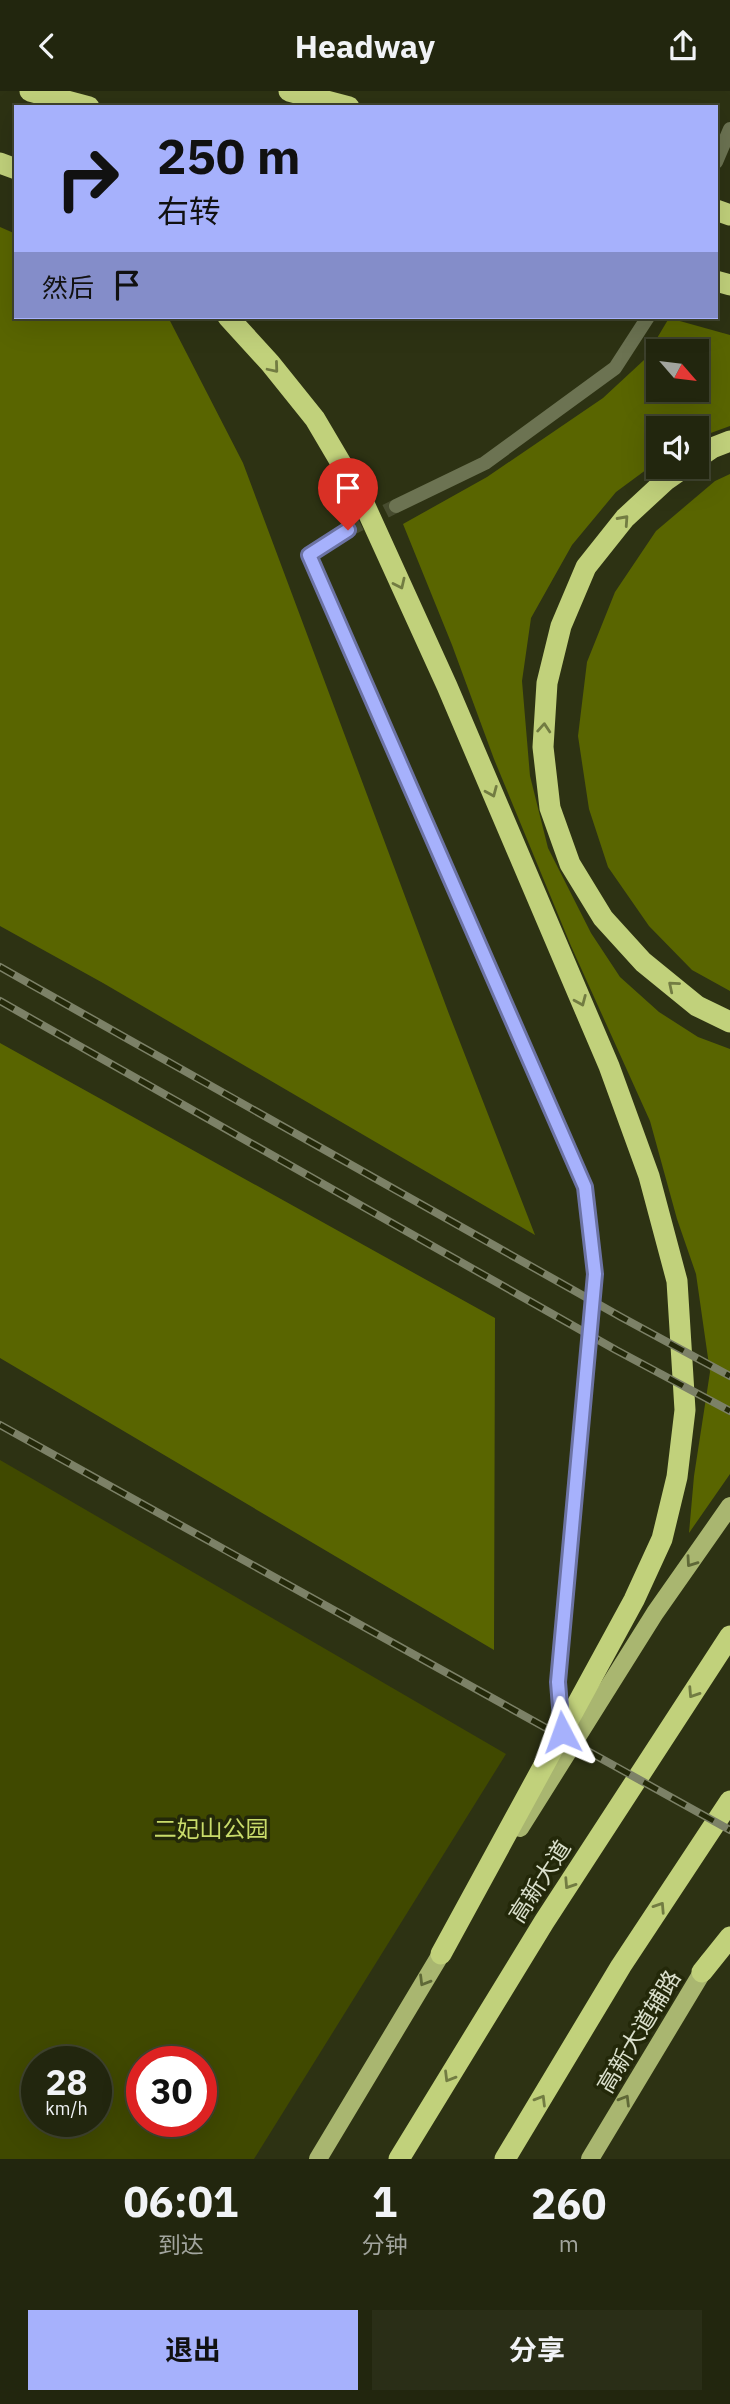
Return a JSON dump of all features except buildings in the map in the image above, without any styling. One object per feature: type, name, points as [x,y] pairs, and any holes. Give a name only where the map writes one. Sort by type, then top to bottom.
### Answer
[{"type":"highway","points":[[30,91],[82,105]]},
{"type":"highway","points":[[289,91],[342,105]]},
{"type":"highway","points":[[230,319],[315,419],[361,497],[447,687],[609,1066],[649,1176],[677,1281],[685,1410],[677,1477],[662,1539],[634,1600],[441,1954]]},
{"type":"highway","points":[[709,450],[730,441]]},
{"type":"highway","points":[[668,479],[625,517],[586,567],[561,626],[547,683],[543,747],[550,809],[570,864],[603,918],[643,962],[697,1006],[730,1022]]},
{"type":"highway","name":"高新大道","points":[[399,2159],[544,1922],[730,1636]]},
{"type":"highway","points":[[505,2159],[621,1966],[730,1801]]},
{"type":"highway","points":[[702,1972],[730,1937]]},
{"type":"main road","points":[[318,2159],[441,1954],[655,1613],[730,1506]]},
{"type":"main road","name":"高新大道辅路","points":[[590,2159],[730,1930]]},
{"type":"street","points":[[718,157],[730,129]]},
{"type":"street","points":[[397,506],[485,463],[615,368],[647,319]]},
{"type":"street","points":[[348,530],[309,555],[585,1187],[595,1274],[558,1682],[562,1732]]},
{"type":"green space","points":[[0,227],[14,233],[14,319],[169,319],[243,463],[449,1014],[535,1235],[103,983],[0,926]]},
{"type":"green space","points":[[668,319],[730,335],[730,426],[709,434],[709,416],[646,416],[646,470],[616,492],[572,545],[531,618],[522,681],[530,776],[548,848],[591,933],[620,977],[659,1012],[698,1037],[730,1049],[730,1474],[689,1533],[694,1476],[710,1372],[696,1274],[677,1219],[650,1121],[571,946],[494,759],[403,524],[487,477],[603,398],[646,357],[646,403],[709,403],[709,339],[656,339]]},
{"type":"green space","points":[[730,474],[730,991],[692,970],[649,926],[608,867],[589,809],[578,736],[587,662],[615,592],[656,531],[715,481]]},
{"type":"green space","points":[[0,1043],[495,1318],[494,1650],[0,1358]]},
{"type":"green space","name":"二妃山公园","points":[[0,1460],[506,1754],[254,2159],[0,2159]]},
{"type":"tunnel","points":[[348,530],[396,506]]},
{"type":"railway","points":[[0,967],[730,1376]]},
{"type":"railway","points":[[0,1001],[616,1350],[730,1411]]},
{"type":"railway","points":[[0,1425],[730,1830]]},
{"type":"route","points":[[348,530],[309,555],[585,1187],[595,1274],[558,1682],[562,1732]]}]
